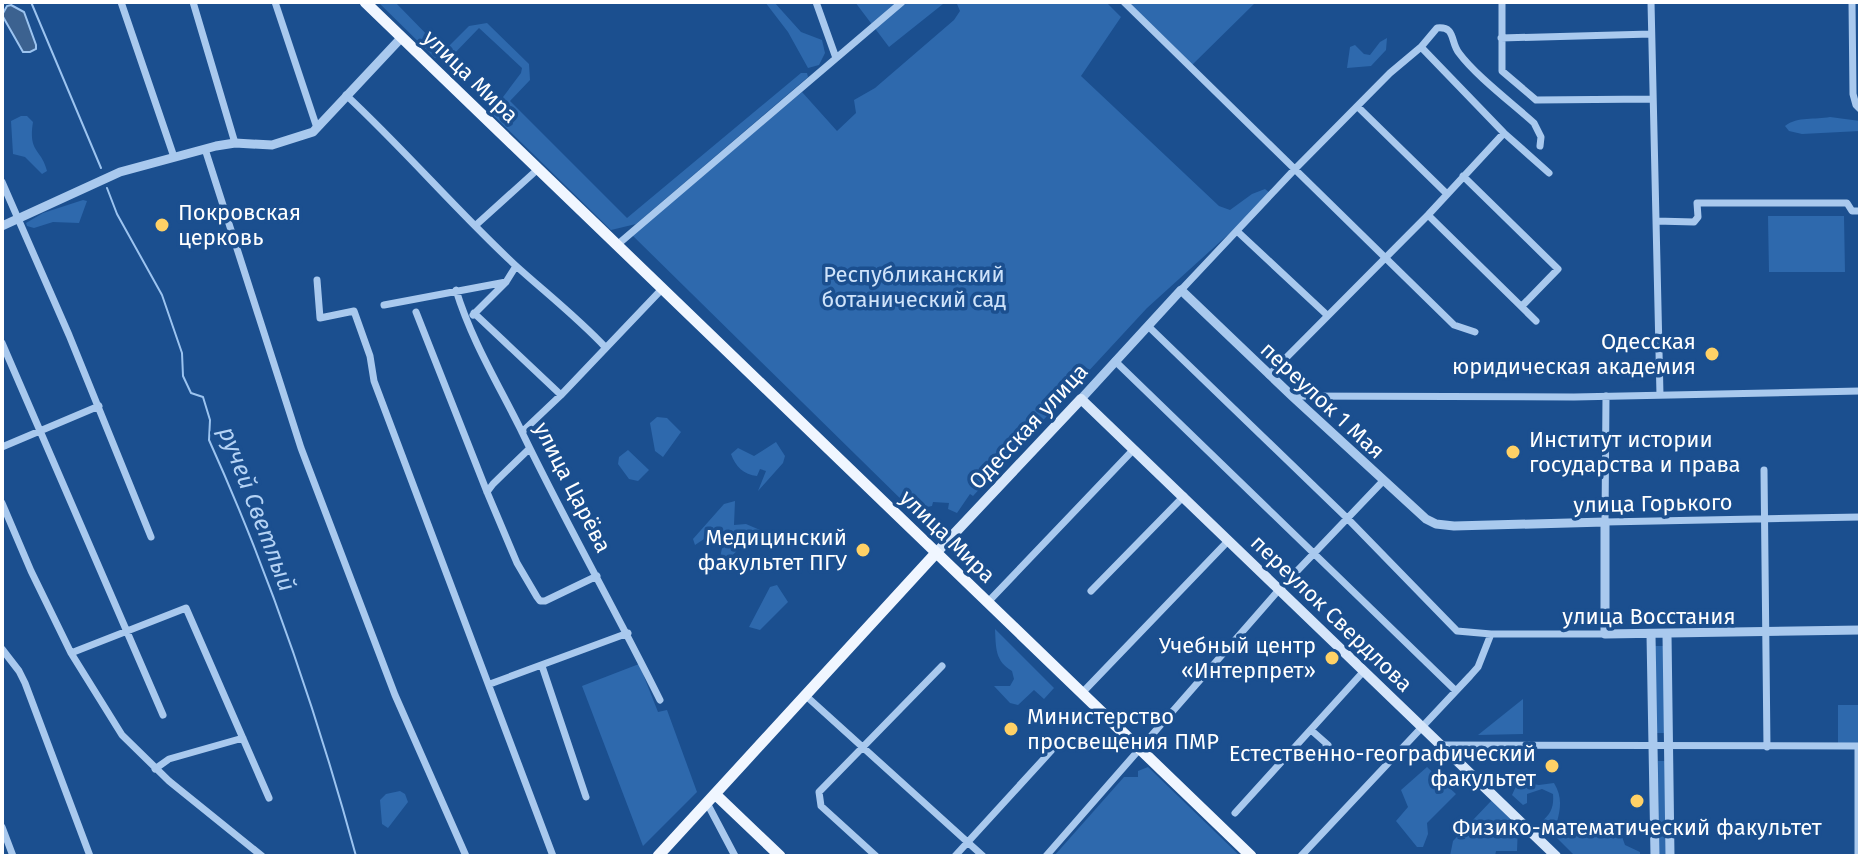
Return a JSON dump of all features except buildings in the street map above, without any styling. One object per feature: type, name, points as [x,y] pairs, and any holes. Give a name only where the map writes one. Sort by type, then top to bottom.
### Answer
[{"type":"main road","name":"улица Мира","points":[[365,2],[1251,856]]},
{"type":"main road","name":"переулок Свердлова","points":[[1081,399],[1556,856]]},
{"type":"main road","name":"Одесская улица","points":[[658,856],[1081,399]]},
{"type":"main road","points":[[711,799],[780,856]]},
{"type":"street","points":[[121,2],[174,157]]},
{"type":"street","points":[[193,2],[235,143]]},
{"type":"street","points":[[275,2],[317,128]]},
{"type":"street","points":[[816,2],[836,58]]},
{"type":"street","points":[[617,245],[902,2]]},
{"type":"street","points":[[1124,2],[1454,325],[1475,332]]},
{"type":"street","points":[[1502,2],[1502,71],[1536,100],[1653,99]]},
{"type":"street","points":[[1651,2],[1660,395]]},
{"type":"street","points":[[1852,2],[1853,94],[1860,109]]},
{"type":"street","name":"Одесская улица","points":[[1081,399],[1294,170],[1406,57],[1421,47],[1433,31],[1441,27],[1452,34],[1458,52],[1534,123],[1541,137],[1540,146]]},
{"type":"street","points":[[1501,38],[1651,34]]},
{"type":"street","points":[[2,226],[120,172],[235,143],[272,145],[307,135],[402,37]]},
{"type":"street","points":[[1421,47],[1504,133],[1549,173]]},
{"type":"street","points":[[346,95],[516,266],[606,348]]},
{"type":"street","points":[[1358,107],[1446,193]]},
{"type":"street","points":[[1269,375],[1428,215],[1504,133]]},
{"type":"street","points":[[205,149],[301,448],[395,695],[466,856]]},
{"type":"street","points":[[476,225],[538,169]]},
{"type":"street","points":[[1463,176],[1558,269],[1522,306]]},
{"type":"street","points":[[2,182],[99,406],[151,537]]},
{"type":"street","points":[[1656,221],[1694,222],[1698,217],[1697,203],[1847,203],[1852,211],[1860,211]]},
{"type":"street","points":[[1428,215],[1536,321]]},
{"type":"street","points":[[1238,232],[1327,315]]},
{"type":"street","points":[[466,322],[506,282],[516,266]]},
{"type":"street","points":[[317,280],[320,318],[354,311],[370,356],[374,381],[553,856]]},
{"type":"street","points":[[384,305],[506,282]]},
{"type":"street","points":[[522,432],[662,289]]},
{"type":"street","name":"улица Царёва","points":[[456,290],[466,322],[522,432],[528,450],[628,633],[660,700]]},
{"type":"street","name":"переулок 1 Мая","points":[[1181,290],[1416,512],[1436,524],[1447,526]]},
{"type":"street","points":[[416,312],[517,563],[540,601],[597,576]]},
{"type":"street","points":[[474,313],[561,395]]},
{"type":"street","name":"улица Восстания","points":[[1148,326],[1347,518],[1457,631],[1651,635],[1860,630]]},
{"type":"street","points":[[2,343],[163,715]]},
{"type":"street","points":[[1115,361],[1456,691]]},
{"type":"street","points":[[1292,396],[1606,396],[1860,391]]},
{"type":"street","points":[[1605,634],[1606,396]]},
{"type":"street","points":[[2,447],[99,406]]},
{"type":"street","points":[[988,602],[1134,449]]},
{"type":"street","points":[[487,492],[528,450]]},
{"type":"street","points":[[1764,470],[1767,747]]},
{"type":"street","points":[[1046,856],[1280,588],[1383,481]]},
{"type":"street","points":[[1091,591],[1184,496]]},
{"type":"street","points":[[2,503],[71,653],[122,735],[155,769],[262,856]]},
{"type":"street","name":"улица Горького","points":[[1447,526],[1860,517]]},
{"type":"street","points":[[1082,693],[1229,540]]},
{"type":"street","points":[[71,653],[186,608],[269,798]]},
{"type":"street","points":[[490,684],[628,633]]},
{"type":"street","points":[[1301,856],[1478,667],[1491,634]]},
{"type":"street","points":[[1667,634],[1670,856]]},
{"type":"street","points":[[1651,635],[1655,856]]},
{"type":"street","points":[[2,649],[25,683],[90,856]]},
{"type":"street","points":[[542,666],[586,797]]},
{"type":"street","points":[[876,856],[821,806],[819,792],[942,666]]},
{"type":"street","points":[[1235,813],[1363,672]]},
{"type":"street","points":[[805,695],[983,856]]},
{"type":"street","points":[[1311,730],[1328,745],[1313,760]]},
{"type":"street","points":[[155,769],[169,759],[243,738]]},
{"type":"street","points":[[1440,745],[1859,746],[1858,856]]},
{"type":"street","points":[[955,856],[1051,751]]},
{"type":"street","points":[[711,799],[735,856]]},
{"type":"street","points":[[2,827],[13,856]]},
{"type":"green space","points":[[378,2],[395,2],[436,44],[448,47],[469,26],[487,23],[529,64],[530,80],[510,101],[627,218],[801,73],[807,73],[808,77],[636,224],[611,230],[491,113],[522,68],[479,28],[450,58],[435,58]]},
{"type":"green space","points":[[765,2],[774,2],[801,32],[822,40],[825,53],[819,65],[808,68],[788,32]]},
{"type":"green space","name":"Республиканский ботанический сад","points":[[855,2],[1106,2],[1121,17],[1081,76],[1219,206],[1230,210],[1252,194],[1265,189],[1270,193],[1263,203],[1147,308],[973,496],[970,494],[957,513],[948,509],[949,503],[933,502],[932,506],[912,510],[632,235],[802,92],[837,131],[856,113],[854,100],[875,88],[954,20],[960,11],[957,4],[943,4],[889,47]]},
{"type":"green space","points":[[1124,2],[1256,2],[1191,66]]},
{"type":"green space","points":[[1387,38],[1386,50],[1371,66],[1347,68],[1350,47],[1355,45],[1364,54],[1370,55]]},
{"type":"green space","points":[[27,116],[33,122],[32,140],[47,171],[42,174],[25,157],[13,154],[11,121]]},
{"type":"green space","points":[[1830,117],[1860,121],[1860,131],[1802,134],[1789,131],[1785,126],[1801,120]]},
{"type":"green space","points":[[87,201],[79,223],[53,222],[34,228],[27,226],[26,223],[43,213]]},
{"type":"green space","points":[[1768,216],[1844,216],[1845,272],[1769,272]]},
{"type":"green space","points":[[657,417],[667,418],[681,432],[663,457],[655,451],[650,423]]},
{"type":"green space","points":[[776,442],[785,456],[783,463],[758,491],[766,471],[760,469],[757,476],[748,474],[738,466],[731,454],[738,448],[754,456]]},
{"type":"green space","points":[[628,450],[649,470],[638,481],[629,479],[618,464],[619,457]]},
{"type":"green space","points":[[735,501],[734,525],[746,524],[760,530],[727,560],[720,558],[723,543],[707,537],[695,545],[693,539],[724,504]]},
{"type":"green space","points":[[777,585],[788,602],[760,630],[749,627],[770,587]]},
{"type":"green space","points":[[995,629],[1054,688],[1044,699],[1034,690],[1018,705],[1010,703],[994,686],[1010,686],[1014,679],[1012,671],[1002,663],[998,653]]},
{"type":"green space","points":[[1655,646],[1664,646],[1665,733],[1656,733]]},
{"type":"green space","points":[[639,664],[658,712],[667,710],[697,792],[643,846],[582,686]]},
{"type":"green space","points":[[1523,699],[1523,734],[1478,735]]},
{"type":"green space","points":[[1838,705],[1860,705],[1860,743],[1838,743]]},
{"type":"green space","points":[[1658,761],[1666,761],[1667,856],[1659,856]]},
{"type":"green space","points":[[1148,767],[1240,856],[1054,856],[1124,777],[1138,777],[1138,771]]},
{"type":"green space","points":[[1427,767],[1456,794],[1427,823],[1428,834],[1423,847],[1417,847],[1396,821],[1408,807],[1401,790]]},
{"type":"green space","points":[[1518,782],[1539,785],[1554,783],[1560,802],[1557,822],[1575,829],[1596,828],[1601,833],[1621,834],[1625,845],[1640,852],[1640,856],[1575,856],[1541,822],[1551,810],[1553,794],[1542,789],[1527,794],[1527,803],[1523,805],[1512,795]]},
{"type":"green space","points":[[400,791],[408,802],[388,828],[382,824],[380,800],[386,794]]},
{"type":"green space","points":[[1492,800],[1518,825],[1517,851],[1496,851],[1495,856],[1450,856],[1453,841]]},
{"type":"shaded area","points":[[11,5],[24,12],[36,45],[36,49],[30,52],[23,52],[2,15]]},
{"type":"waterway","name":"ручей Светлый","points":[[31,2],[101,168]]},
{"type":"waterway","name":"ручей Светлый","points":[[107,188],[117,214],[162,295],[182,353],[183,376],[191,393],[203,397],[210,420],[209,440],[291,645],[356,856]]},
{"type":"place","name":"Покровская церковь","points":[[162,225]]},
{"type":"place","name":"Одесская юридическая академия","points":[[1712,354]]},
{"type":"place","name":"Институт истории государства и права","points":[[1513,452]]},
{"type":"place","name":"Медицинский факультет ПГУ","points":[[863,550]]},
{"type":"place","name":"Учебный центр «Интерпрет»","points":[[1332,658]]},
{"type":"place","name":"Министерство просвещения ПМР","points":[[1011,729]]},
{"type":"place","name":"Естественно-географический факультет","points":[[1552,766]]},
{"type":"place","name":"Физико-математический факультет","points":[[1637,801]]}]
